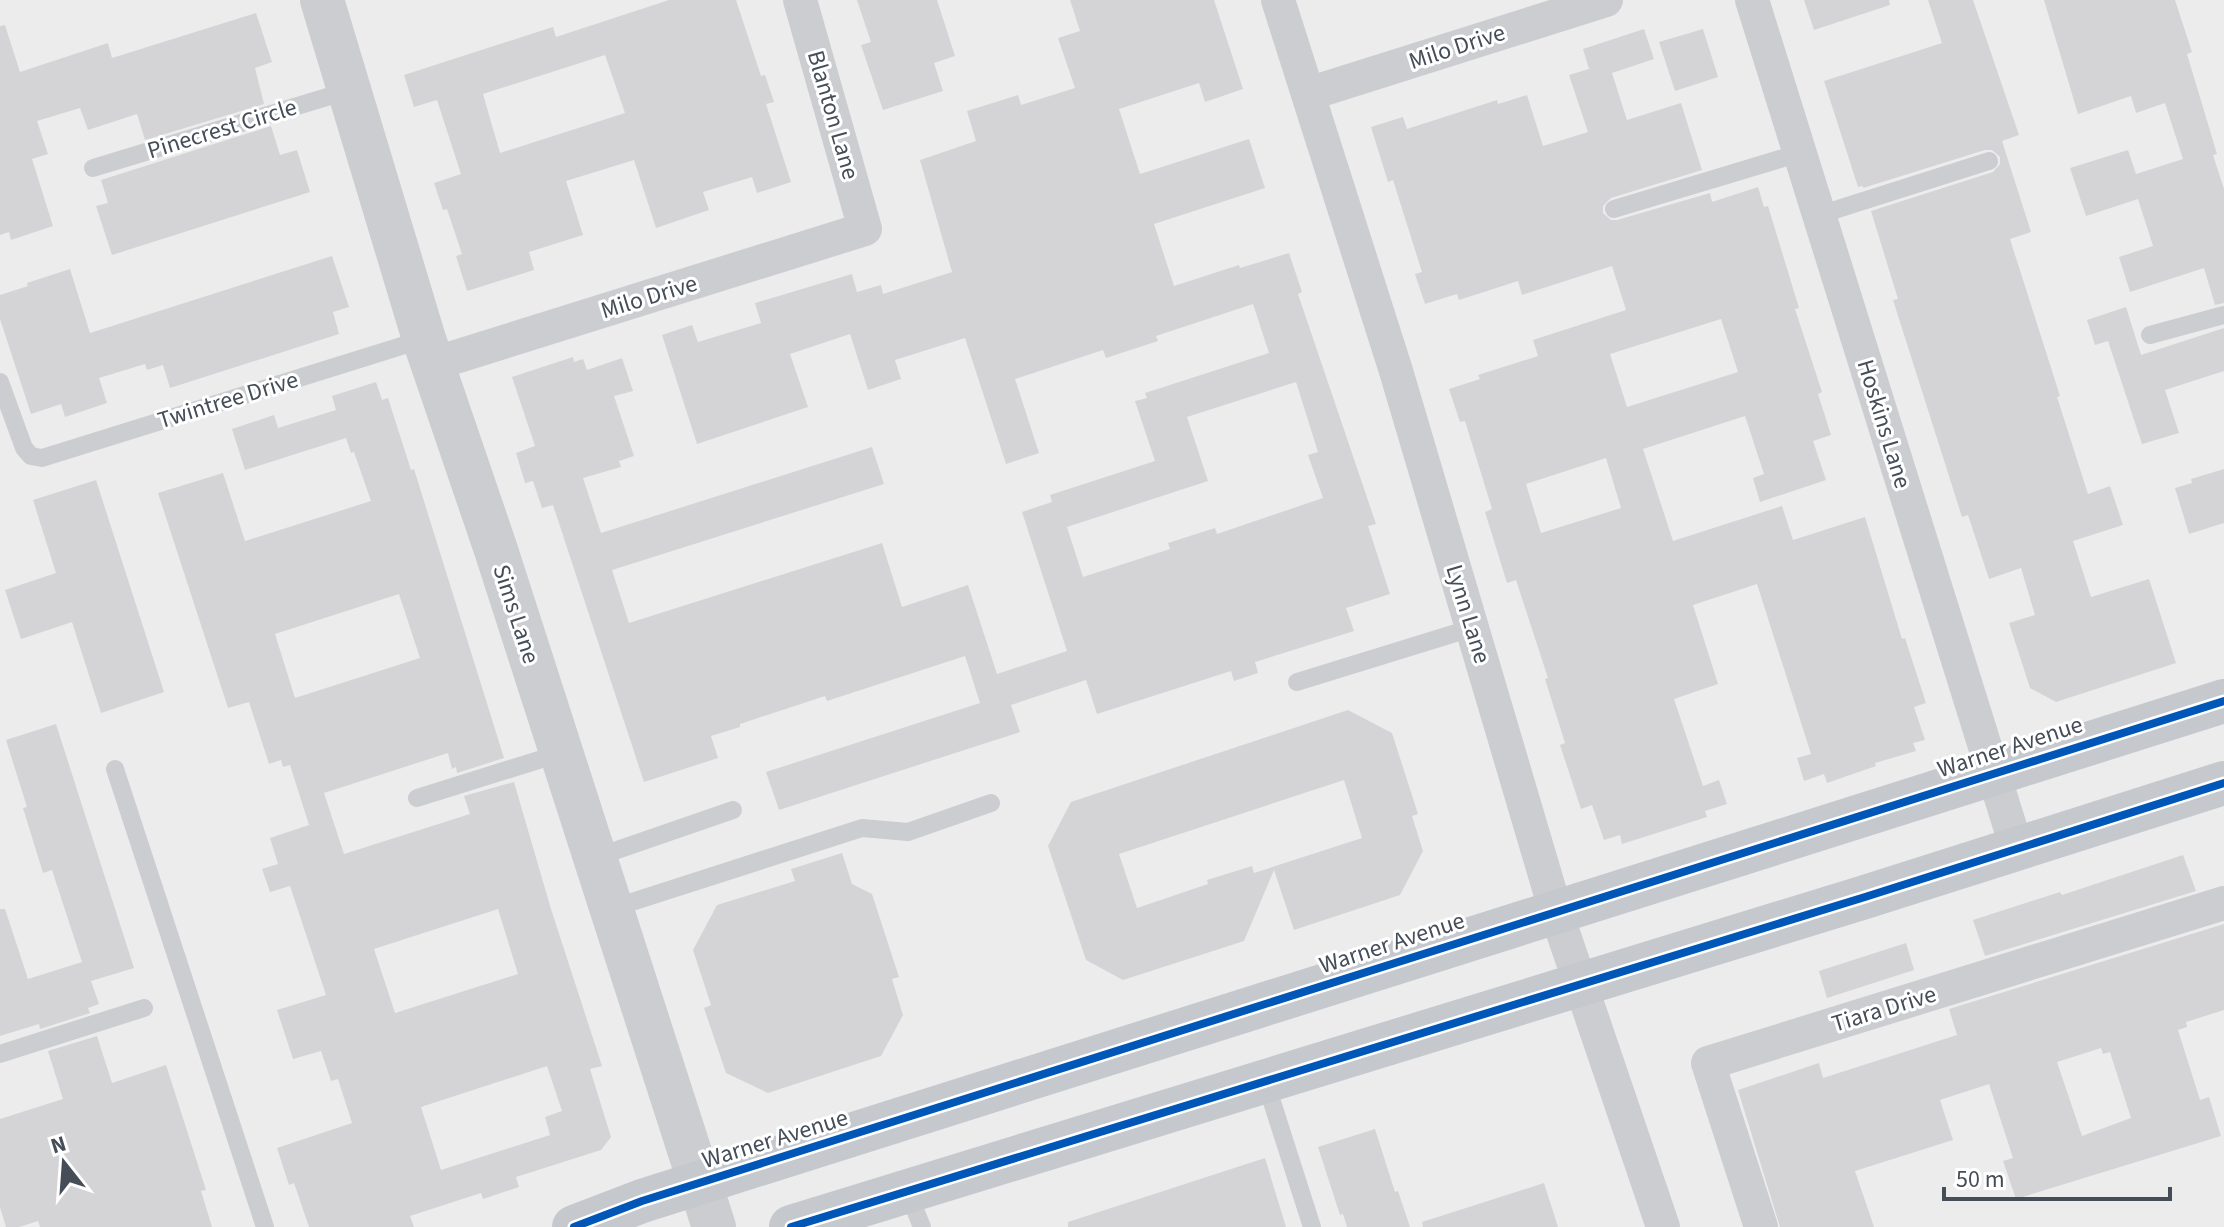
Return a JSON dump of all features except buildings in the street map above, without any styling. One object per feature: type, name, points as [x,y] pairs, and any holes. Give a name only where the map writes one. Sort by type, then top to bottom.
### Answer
[{"type":"main road","name":"Warner Avenue","points":[[574,1227],[700,1183],[2224,701]]},
{"type":"main road","points":[[791,1227],[915,1209],[1265,1080],[1580,985],[2224,783]]},
{"type":"street","name":"Sims Lane","points":[[322,0],[428,352],[714,1227]]},
{"type":"street","name":"Blanton Lane","points":[[800,0],[865,229]]},
{"type":"street","name":"Lynn Lane","points":[[1278,0],[1396,371],[1556,912],[1663,1227]]},
{"type":"street","name":"Milo Drive","points":[[1308,94],[1606,0]]},
{"type":"street","name":"Hoskins Lane","points":[[1752,0],[2017,849]]},
{"type":"street","name":"Milo Drive","points":[[428,352],[865,229]]},
{"type":"street","name":"Tiara Drive","points":[[1761,1227],[1708,1063],[2224,903]]},
{"type":"lane","name":"Pinecrest Circle","points":[[93,168],[350,90]]},
{"type":"lane","points":[[1614,209],[1800,153]]},
{"type":"lane","points":[[1819,215],[1989,161]]},
{"type":"lane","points":[[2150,335],[2224,315]]},
{"type":"lane","name":"Twintree Drive","points":[[0,382],[24,448],[31,456],[42,458],[428,352]]},
{"type":"lane","points":[[1297,682],[1472,628]]},
{"type":"lane","points":[[417,798],[561,753]]},
{"type":"lane","points":[[115,769],[265,1227]]},
{"type":"lane","points":[[610,909],[862,828],[908,832],[991,803]]},
{"type":"lane","points":[[594,858],[733,810]]},
{"type":"lane","points":[[0,1054],[144,1008]]},
{"type":"lane","points":[[1265,1080],[1312,1227]]},
{"type":"cycle path","points":[[574,1227],[642,1201],[2224,701]]},
{"type":"cycle path","points":[[791,1227],[1865,897],[2224,783]]}]
